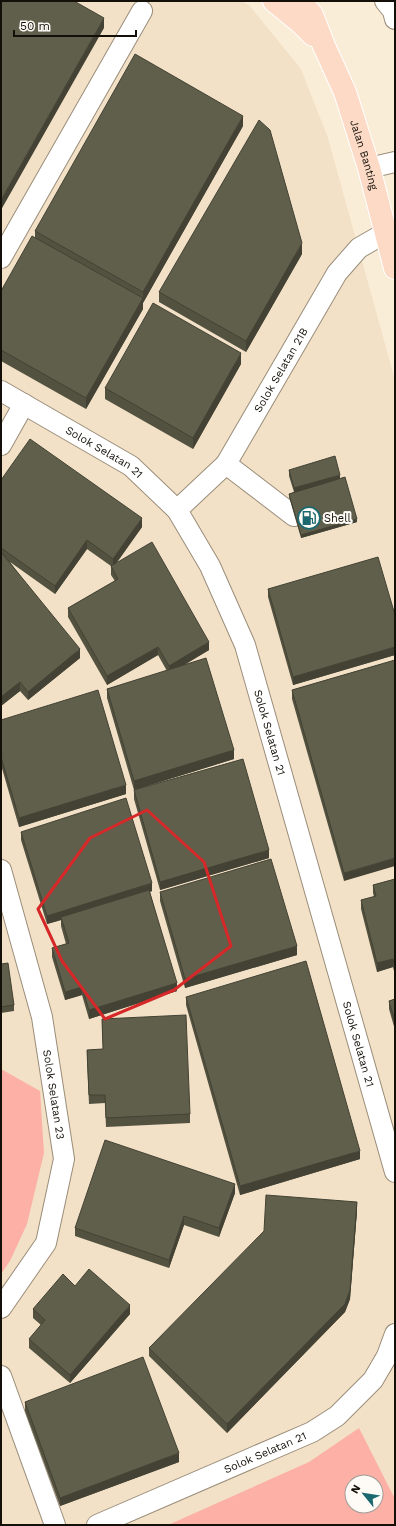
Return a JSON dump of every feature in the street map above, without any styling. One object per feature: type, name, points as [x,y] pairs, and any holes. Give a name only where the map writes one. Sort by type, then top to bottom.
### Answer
[{"type":"main road","name":"Jalan Banting","points":[[274,1],[301,23],[324,46]]},
{"type":"main road","name":"Jalan Banting","points":[[300,1],[312,15],[345,92],[369,168],[395,268]]},
{"type":"street","points":[[385,1],[393,11],[395,19]]},
{"type":"street","points":[[1,258],[142,11]]},
{"type":"street","points":[[369,168],[395,162]]},
{"type":"street","name":"Solok Selatan 21B","points":[[177,510],[226,464],[337,272],[359,248],[385,233]]},
{"type":"street","name":"Solok Selatan 21","points":[[1,390],[131,466],[177,510],[210,566],[245,645],[395,1172]]},
{"type":"street","points":[[1,445],[24,404]]},
{"type":"street","points":[[226,464],[294,516]]},
{"type":"street","name":"Solok Selatan 23","points":[[1,870],[4,898],[42,1017],[64,1159],[46,1243],[1,1308]]},
{"type":"street","name":"Solok Selatan 21","points":[[97,1525],[312,1432],[337,1416],[373,1380],[387,1356],[395,1334]]},
{"type":"street","points":[[1,1376],[56,1525]]},
{"type":"highlighted area","points":[[147,810],[204,862],[231,946],[174,990],[105,1019],[62,961],[38,909],[90,838]]},
{"type":"shaded area","points":[[1,1],[241,1],[249,5],[301,69],[328,138],[395,380],[395,1524],[1,1525]]},
{"type":"shaded area","points":[[1,1069],[40,1091],[44,1153],[27,1224],[10,1261],[1,1274]]},
{"type":"shaded area","points":[[359,1428],[382,1474],[344,1474],[344,1514],[384,1514],[384,1477],[395,1499],[395,1524],[391,1525],[168,1525],[309,1462]]},
{"type":"building","points":[[1,1],[74,1],[104,18],[1,200]]},
{"type":"building","points":[[135,54],[243,116],[143,292],[35,231]]},
{"type":"building","points":[[259,120],[270,130],[302,243],[246,341],[159,292]]},
{"type":"building","points":[[32,236],[143,298],[86,398],[1,350],[1,291]]},
{"type":"building","points":[[153,303],[241,353],[193,438],[105,388]]},
{"type":"building","points":[[30,439],[142,518],[113,559],[87,540],[55,586],[1,548],[1,480]]},
{"type":"building","points":[[335,456],[340,475],[294,488],[289,470]]},
{"type":"building","points":[[345,477],[357,519],[301,535],[289,494]]},
{"type":"building","points":[[152,542],[209,642],[169,666],[158,647],[107,676],[68,608],[118,579],[111,566]]},
{"type":"building","points":[[1,552],[80,649],[28,692],[20,682],[1,697]]},
{"type":"building","points":[[378,557],[395,615],[395,647],[293,677],[268,589]]},
{"type":"building","points":[[206,658],[234,750],[134,781],[107,689]]},
{"type":"building","points":[[395,660],[395,858],[344,873],[292,690]]},
{"type":"building","points":[[98,690],[126,785],[19,818],[1,757],[1,720]]},
{"type":"building","points":[[243,759],[269,850],[160,882],[134,790]]},
{"type":"building","points":[[126,798],[152,883],[47,916],[21,832]]},
{"type":"building","points":[[271,859],[297,946],[185,979],[160,892]]},
{"type":"building","points":[[395,879],[395,967],[393,959],[377,963],[361,900],[376,896],[373,885]]},
{"type":"building","points":[[149,890],[177,983],[89,1010],[82,987],[65,992],[52,948],[69,943],[61,917]]},
{"type":"building","points":[[306,961],[360,1151],[240,1186],[186,997]]},
{"type":"building","points":[[8,963],[14,1005],[1,1007],[1,964]]},
{"type":"building","points":[[395,999],[395,1022],[389,1001]]},
{"type":"building","points":[[186,1015],[190,1114],[106,1118],[105,1095],[89,1095],[87,1050],[103,1049],[102,1019]]},
{"type":"building","points":[[105,1140],[235,1184],[219,1228],[184,1216],[169,1260],[75,1228]]},
{"type":"building","points":[[266,1195],[357,1202],[350,1290],[345,1304],[227,1424],[149,1348],[264,1231]]},
{"type":"building","points":[[89,1269],[130,1305],[70,1375],[29,1339],[45,1320],[33,1309],[63,1274],[75,1286]]},
{"type":"building","points":[[143,1357],[179,1453],[60,1498],[25,1402]]},
{"type":"place","name":"Shell","points":[[309,518]]}]
